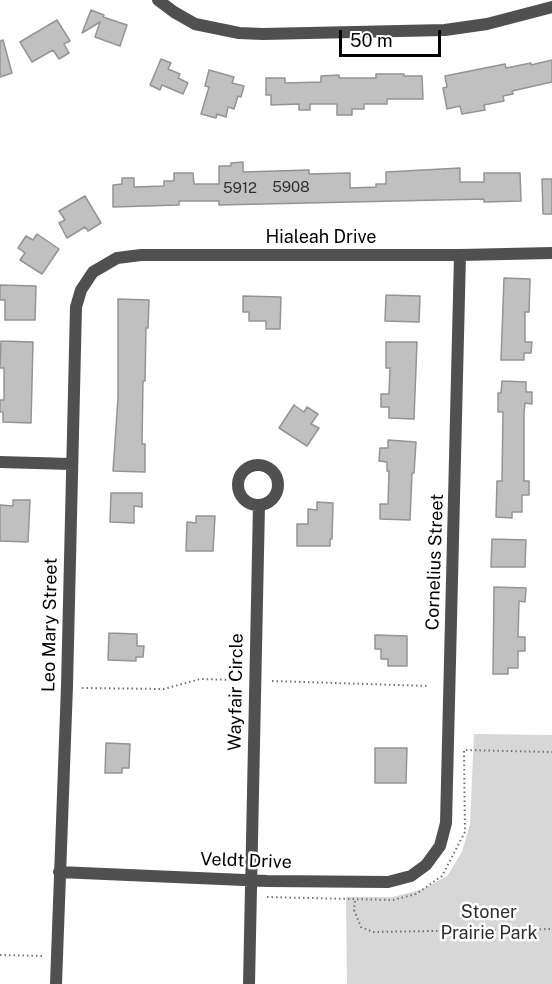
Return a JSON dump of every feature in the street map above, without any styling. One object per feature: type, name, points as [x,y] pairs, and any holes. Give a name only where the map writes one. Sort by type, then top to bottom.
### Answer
[{"type":"street","points":[[158,0],[195,24],[239,33],[263,34],[445,30],[487,24],[552,7]]},
{"type":"street","name":"Hialeah Drive","points":[[93,272],[117,258],[141,255],[552,253]]},
{"type":"street","name":"Cornelius Street","points":[[426,864],[440,846],[446,823],[460,255]]},
{"type":"street","name":"Leo Mary Street","points":[[56,984],[67,686],[76,307],[81,290],[93,272]]},
{"type":"street","points":[[0,462],[71,464]]},
{"type":"street","name":"Wayfair Circle","points":[[249,984],[259,505]]},
{"type":"street","name":"Veldt Drive","points":[[59,872],[250,880],[388,882],[411,876],[426,864]]},
{"type":"path","points":[[82,688],[164,689],[201,679],[235,680]]},
{"type":"path","points":[[272,681],[429,686]]},
{"type":"path","points":[[267,897],[393,900],[417,894],[442,876],[465,832],[464,750],[552,752]]},
{"type":"path","points":[[356,900],[354,910],[361,927],[373,932],[552,929]]},
{"type":"path","points":[[0,955],[57,957]]},
{"type":"green space","name":"Stoner Prairie Park","points":[[474,734],[552,735],[552,984],[347,984],[346,897],[393,897],[423,889],[447,876],[462,852],[470,824]]},
{"type":"building","points":[[91,10],[104,15],[103,17],[127,25],[120,46],[95,37],[100,22],[82,33]]},
{"type":"building","points":[[57,20],[70,41],[64,44],[69,53],[59,59],[53,50],[32,62],[20,42]]},
{"type":"building","points":[[3,40],[12,73],[0,77],[0,41]]},
{"type":"building","points":[[161,59],[171,63],[168,69],[180,74],[178,78],[188,83],[183,94],[162,85],[160,90],[150,85]]},
{"type":"building","points":[[552,60],[552,82],[512,91],[513,94],[503,96],[504,101],[484,105],[485,110],[462,114],[460,106],[447,109],[443,88],[447,87],[445,76],[505,64],[506,68]]},
{"type":"building","points":[[209,70],[234,77],[232,83],[244,86],[234,109],[228,107],[226,117],[217,114],[216,118],[201,114],[209,87],[205,86]]},
{"type":"building","points":[[376,74],[422,76],[423,99],[387,99],[387,104],[364,104],[364,109],[352,109],[352,115],[337,115],[337,104],[310,104],[310,110],[299,110],[299,104],[271,105],[271,95],[266,95],[266,78],[285,78],[285,83],[321,82],[321,76],[376,78]]},
{"type":"building","points":[[243,162],[243,172],[309,170],[309,174],[350,173],[350,188],[376,187],[376,184],[386,184],[386,172],[460,168],[460,182],[484,182],[484,173],[520,173],[521,201],[484,202],[484,199],[219,205],[219,201],[179,201],[179,205],[113,207],[113,185],[122,184],[122,178],[134,178],[134,187],[164,186],[164,181],[174,181],[174,173],[193,173],[194,184],[219,184],[219,166],[231,166],[231,163]]},
{"type":"building","points":[[542,179],[552,179],[552,214],[543,214]]},
{"type":"building","points":[[85,196],[101,223],[88,231],[85,227],[67,238],[59,223],[65,220],[59,211]]},
{"type":"building","points":[[37,234],[59,249],[42,274],[20,260],[25,253],[18,248],[26,236],[33,240]]},
{"type":"building","points":[[504,278],[530,279],[529,312],[525,312],[525,342],[532,342],[531,353],[524,353],[524,360],[501,360]]},
{"type":"building","points":[[0,285],[36,286],[35,320],[5,320],[5,300],[0,300]]},
{"type":"building","points":[[386,295],[420,296],[419,322],[385,321]]},
{"type":"building","points":[[243,296],[281,297],[280,329],[266,329],[266,321],[249,321],[249,312],[243,312]]},
{"type":"building","points":[[118,299],[149,300],[145,381],[143,381],[142,444],[145,444],[145,472],[113,471],[118,398]]},
{"type":"building","points":[[1,341],[33,342],[31,423],[3,422],[3,412],[0,412],[0,400],[4,400],[4,368],[0,368]]},
{"type":"building","points":[[386,342],[417,342],[414,419],[389,418],[389,407],[381,407],[381,394],[389,394],[390,368],[386,368]]},
{"type":"building","points":[[502,381],[526,382],[526,392],[532,392],[532,404],[525,403],[524,413],[524,481],[529,481],[529,495],[522,495],[522,512],[512,512],[512,518],[496,517],[497,481],[502,481],[503,412],[498,412],[498,393],[501,393]]},
{"type":"building","points":[[294,405],[304,412],[307,407],[318,414],[311,424],[319,428],[307,446],[279,428]]},
{"type":"building","points":[[388,440],[416,442],[410,520],[380,519],[380,504],[388,504],[389,471],[387,471],[387,462],[379,461],[380,448],[388,448]]},
{"type":"building","points":[[111,493],[142,493],[142,507],[134,506],[134,523],[110,522]]},
{"type":"building","points":[[13,500],[30,500],[28,542],[0,541],[0,505],[13,506]]},
{"type":"building","points":[[317,502],[333,503],[330,546],[297,546],[297,524],[308,524],[308,509],[317,510]]},
{"type":"building","points":[[196,516],[215,516],[213,551],[186,551],[187,522],[196,523]]},
{"type":"building","points":[[492,539],[526,540],[525,567],[491,567]]},
{"type":"building","points":[[494,587],[526,588],[525,602],[519,601],[518,637],[525,637],[525,651],[518,651],[518,668],[508,668],[508,674],[493,674]]},
{"type":"building","points":[[109,633],[137,634],[137,646],[144,646],[143,657],[136,657],[136,661],[108,660]]},
{"type":"building","points":[[375,635],[407,636],[407,666],[388,666],[388,659],[381,659],[381,649],[375,649]]},
{"type":"building","points":[[106,743],[130,744],[129,768],[122,768],[122,773],[105,773]]},
{"type":"building","points":[[375,748],[407,748],[406,783],[375,783]]}]
